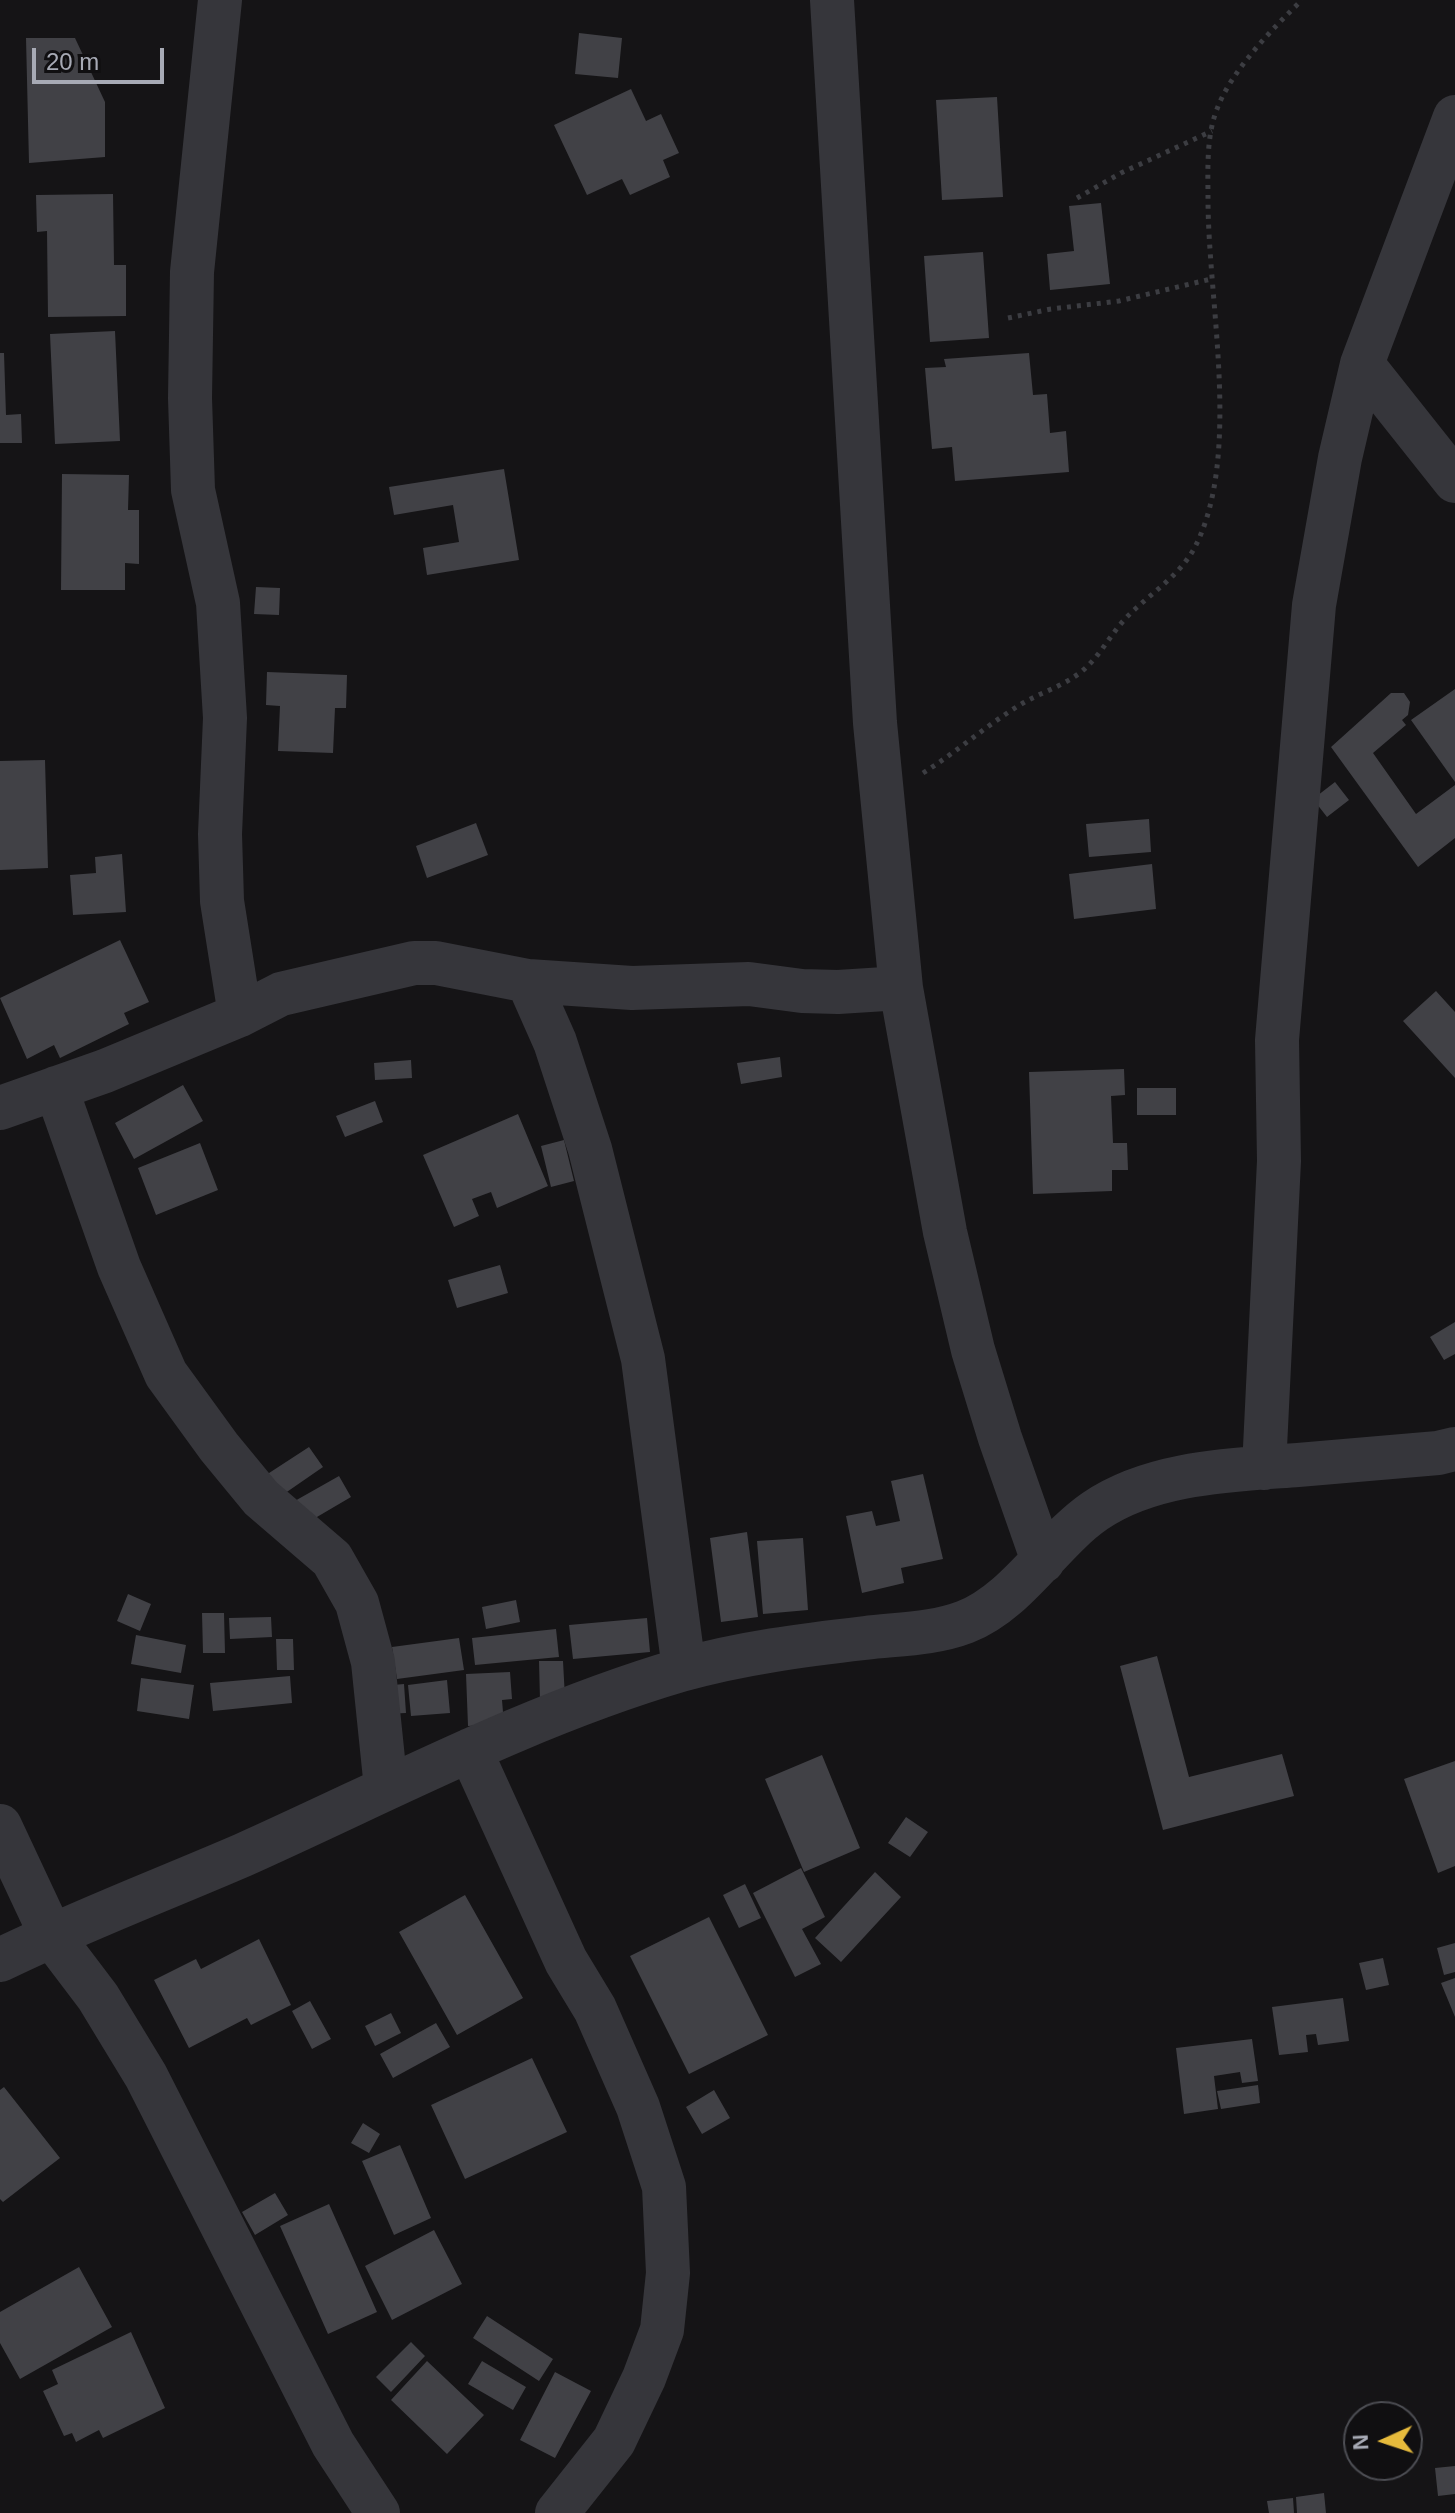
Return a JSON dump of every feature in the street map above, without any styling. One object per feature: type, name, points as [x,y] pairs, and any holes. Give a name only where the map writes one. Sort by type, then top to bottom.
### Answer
[{"type":"street","points":[[220,0],[192,272],[190,398],[193,490],[218,603],[225,718],[220,834],[222,901],[240,1015]]},
{"type":"street","points":[[832,0],[875,723],[901,988],[945,1232],[973,1350],[1043,1561]]},
{"type":"street","points":[[1264,1468],[1279,1161],[1277,1040],[1314,605],[1340,458],[1362,364],[1455,117]]},
{"type":"street","points":[[1362,364],[1455,481]]},
{"type":"street","points":[[0,1108],[105,1071],[240,1015],[281,994],[414,963],[436,963],[528,981],[632,988],[749,984],[838,992],[901,988]]},
{"type":"street","points":[[528,981],[555,1042],[590,1149],[643,1359],[684,1669]]},
{"type":"street","points":[[56,1088],[119,1267],[166,1374],[261,1498],[332,1559],[357,1603],[373,1662],[386,1788]]},
{"type":"street","points":[[0,1960],[51,1935],[243,1855],[561,1710],[684,1669],[787,1647],[940,1629],[966,1622],[987,1611],[1075,1528],[1115,1499],[1179,1478],[1455,1449]]},
{"type":"street","points":[[470,1750],[566,1961],[595,2009],[638,2107],[664,2187],[668,2273],[662,2330],[644,2378],[614,2441],[557,2513]]},
{"type":"street","points":[[0,1826],[51,1935],[98,1997],[146,2076],[333,2444],[378,2513]]},
{"type":"path","points":[[884,796],[945,759],[1025,702],[1082,671],[1095,659],[1121,622],[1185,564],[1205,526],[1216,480],[1218,362],[1208,217],[1212,131],[1217,108],[1230,83],[1259,44],[1302,0]]},
{"type":"path","points":[[1077,198],[1121,173],[1212,131]]},
{"type":"path","points":[[1008,318],[1119,301],[1211,279]]},
{"type":"building","points":[[579,33],[622,38],[618,78],[575,74]]},
{"type":"building","points":[[26,38],[75,38],[105,102],[105,157],[29,163]]},
{"type":"building","points":[[631,89],[646,121],[661,114],[679,153],[663,160],[670,177],[630,195],[622,179],[587,195],[554,125]]},
{"type":"building","points":[[997,97],[1003,197],[942,200],[936,100]]},
{"type":"building","points":[[113,194],[114,265],[126,265],[126,316],[48,317],[47,231],[37,232],[36,195]]},
{"type":"building","points":[[1101,203],[1110,284],[1050,290],[1047,254],[1074,251],[1069,206]]},
{"type":"building","points":[[983,252],[989,338],[930,342],[924,256]]},
{"type":"building","points":[[115,331],[120,441],[55,444],[50,334]]},
{"type":"building","points":[[0,353],[4,353],[6,415],[21,414],[22,443],[0,443]]},
{"type":"building","points":[[1029,353],[1033,395],[1047,394],[1050,433],[1066,431],[1069,472],[955,481],[952,447],[932,449],[925,368],[946,367],[944,359]]},
{"type":"building","points":[[504,469],[519,560],[427,575],[423,548],[459,542],[453,505],[394,515],[389,487]]},
{"type":"building","points":[[62,474],[129,475],[128,510],[139,510],[139,564],[125,563],[125,590],[61,590]]},
{"type":"building","points":[[256,587],[280,588],[279,615],[254,614]]},
{"type":"building","points":[[267,672],[347,675],[346,708],[335,708],[333,753],[278,751],[280,706],[266,705]]},
{"type":"building","points":[[1455,689],[1455,782],[1411,720]]},
{"type":"building","points":[[1391,693],[1404,693],[1410,702],[1408,715],[1402,720],[1406,725],[1373,753],[1416,814],[1455,785],[1455,838],[1418,867],[1331,747]]},
{"type":"building","points":[[45,760],[48,868],[0,870],[0,761]]},
{"type":"building","points":[[1335,782],[1349,800],[1327,817],[1313,799]]},
{"type":"building","points":[[1149,819],[1151,852],[1089,857],[1086,824]]},
{"type":"building","points":[[476,823],[488,855],[427,878],[416,846]]},
{"type":"building","points":[[122,854],[126,912],[73,915],[70,875],[96,873],[95,857]]},
{"type":"building","points":[[1152,864],[1156,909],[1074,919],[1069,874]]},
{"type":"building","points":[[120,940],[149,1002],[124,1013],[129,1024],[60,1058],[54,1045],[27,1059],[0,998]]},
{"type":"building","points":[[1436,991],[1455,1012],[1455,1078],[1403,1021]]},
{"type":"building","points":[[780,1057],[782,1077],[741,1084],[737,1063]]},
{"type":"building","points":[[411,1060],[412,1078],[375,1080],[374,1063]]},
{"type":"building","points":[[1124,1069],[1125,1095],[1111,1096],[1113,1143],[1127,1143],[1128,1170],[1112,1170],[1112,1191],[1033,1194],[1029,1072]]},
{"type":"building","points":[[183,1085],[203,1121],[134,1159],[115,1123]]},
{"type":"building","points":[[1137,1088],[1176,1088],[1176,1115],[1137,1115]]},
{"type":"building","points":[[375,1101],[383,1122],[345,1137],[336,1116]]},
{"type":"building","points":[[518,1114],[548,1186],[497,1208],[491,1192],[472,1199],[479,1216],[454,1227],[423,1155]]},
{"type":"building","points":[[564,1140],[574,1181],[551,1187],[541,1146]]},
{"type":"building","points":[[200,1143],[218,1190],[156,1215],[138,1168]]},
{"type":"building","points":[[500,1265],[508,1293],[457,1308],[448,1280]]},
{"type":"building","points":[[1455,1322],[1455,1354],[1444,1360],[1430,1337]]},
{"type":"building","points":[[309,1447],[323,1467],[281,1496],[266,1475]]},
{"type":"building","points":[[923,1474],[943,1559],[901,1568],[904,1583],[862,1593],[846,1516],[872,1511],[876,1526],[900,1521],[891,1481]]},
{"type":"building","points":[[339,1476],[351,1497],[305,1524],[293,1502]]},
{"type":"building","points":[[747,1532],[758,1617],[721,1622],[710,1538]]},
{"type":"building","points":[[803,1538],[808,1610],[763,1614],[757,1541]]},
{"type":"building","points":[[128,1594],[151,1604],[140,1631],[117,1621]]},
{"type":"building","points":[[516,1600],[520,1622],[486,1629],[482,1607]]},
{"type":"building","points":[[202,1613],[224,1613],[225,1653],[203,1653]]},
{"type":"building","points":[[271,1617],[272,1637],[230,1639],[229,1618]]},
{"type":"building","points":[[647,1618],[650,1652],[573,1659],[569,1625]]},
{"type":"building","points":[[556,1629],[559,1657],[475,1665],[472,1638]]},
{"type":"building","points":[[136,1635],[186,1645],[181,1673],[131,1664]]},
{"type":"building","points":[[459,1638],[464,1670],[397,1679],[392,1647]]},
{"type":"building","points":[[276,1639],[293,1639],[294,1670],[277,1670]]},
{"type":"building","points":[[1157,1656],[1189,1777],[1282,1754],[1294,1796],[1163,1830],[1120,1666]]},
{"type":"building","points":[[539,1661],[563,1661],[565,1698],[540,1700]]},
{"type":"building","points":[[510,1672],[512,1699],[502,1700],[504,1724],[468,1726],[466,1674]]},
{"type":"building","points":[[290,1676],[292,1703],[213,1711],[210,1683]]},
{"type":"building","points":[[141,1678],[194,1685],[189,1719],[137,1711]]},
{"type":"building","points":[[447,1680],[450,1713],[411,1716],[408,1685]]},
{"type":"building","points":[[404,1684],[406,1713],[385,1714],[382,1686]]},
{"type":"building","points":[[822,1755],[860,1848],[804,1872],[765,1779]]},
{"type":"building","points":[[1455,1761],[1455,1866],[1438,1873],[1404,1779]]},
{"type":"building","points":[[906,1817],[928,1832],[910,1857],[888,1843]]},
{"type":"building","points":[[801,1868],[825,1917],[802,1929],[821,1964],[795,1977],[753,1893]]},
{"type":"building","points":[[875,1872],[901,1897],[841,1962],[815,1938]]},
{"type":"building","points":[[745,1884],[761,1918],[739,1928],[723,1895]]},
{"type":"building","points":[[465,1895],[523,1998],[457,2035],[399,1932]]},
{"type":"building","points":[[709,1917],[768,2035],[689,2074],[630,1956]]},
{"type":"building","points":[[259,1939],[291,2005],[251,2025],[247,2018],[189,2048],[154,1980],[196,1959],[201,1969]]},
{"type":"building","points":[[1455,1943],[1455,1972],[1444,1975],[1437,1948]]},
{"type":"building","points":[[1383,1958],[1389,1985],[1366,1990],[1359,1963]]},
{"type":"building","points":[[1455,1978],[1455,2017],[1441,1983]]},
{"type":"building","points":[[1343,1998],[1349,2041],[1318,2045],[1316,2034],[1306,2035],[1308,2052],[1279,2055],[1272,2007]]},
{"type":"building","points":[[310,2001],[331,2039],[312,2049],[292,2011]]},
{"type":"building","points":[[391,2013],[401,2033],[375,2046],[365,2026]]},
{"type":"building","points":[[436,2023],[450,2047],[393,2078],[380,2054]]},
{"type":"building","points":[[1252,2039],[1258,2081],[1242,2083],[1240,2072],[1214,2076],[1218,2109],[1184,2114],[1176,2048]]},
{"type":"building","points":[[532,2058],[567,2132],[465,2179],[431,2105]]},
{"type":"building","points":[[1258,2085],[1260,2103],[1221,2109],[1217,2091]]},
{"type":"building","points":[[4,2087],[60,2158],[3,2202],[0,2199],[0,2090]]},
{"type":"building","points":[[714,2090],[730,2118],[702,2134],[686,2107]]},
{"type":"building","points":[[363,2123],[380,2134],[369,2153],[351,2143]]},
{"type":"building","points":[[400,2145],[431,2218],[394,2235],[362,2161]]},
{"type":"building","points":[[275,2193],[288,2215],[255,2235],[242,2212]]},
{"type":"building","points":[[329,2204],[377,2312],[328,2334],[280,2226]]},
{"type":"building","points":[[434,2230],[462,2284],[392,2320],[365,2266]]},
{"type":"building","points":[[79,2267],[112,2327],[20,2379],[0,2343],[0,2312]]},
{"type":"building","points":[[487,2316],[553,2359],[539,2381],[473,2338]]},
{"type":"building","points":[[131,2332],[165,2408],[103,2438],[99,2430],[76,2442],[72,2433],[64,2436],[43,2391],[58,2384],[52,2370]]},
{"type":"building","points":[[411,2342],[425,2356],[391,2392],[376,2377]]},
{"type":"building","points":[[427,2361],[484,2415],[447,2454],[391,2400]]},
{"type":"building","points":[[482,2361],[526,2387],[513,2410],[468,2384]]},
{"type":"building","points":[[555,2372],[591,2391],[555,2458],[520,2440]]},
{"type":"building","points":[[1455,2466],[1455,2494],[1438,2496],[1435,2468]]},
{"type":"building","points":[[1324,2493],[1326,2513],[1297,2513],[1296,2497]]},
{"type":"building","points":[[1293,2498],[1294,2513],[1269,2513],[1267,2501]]}]
